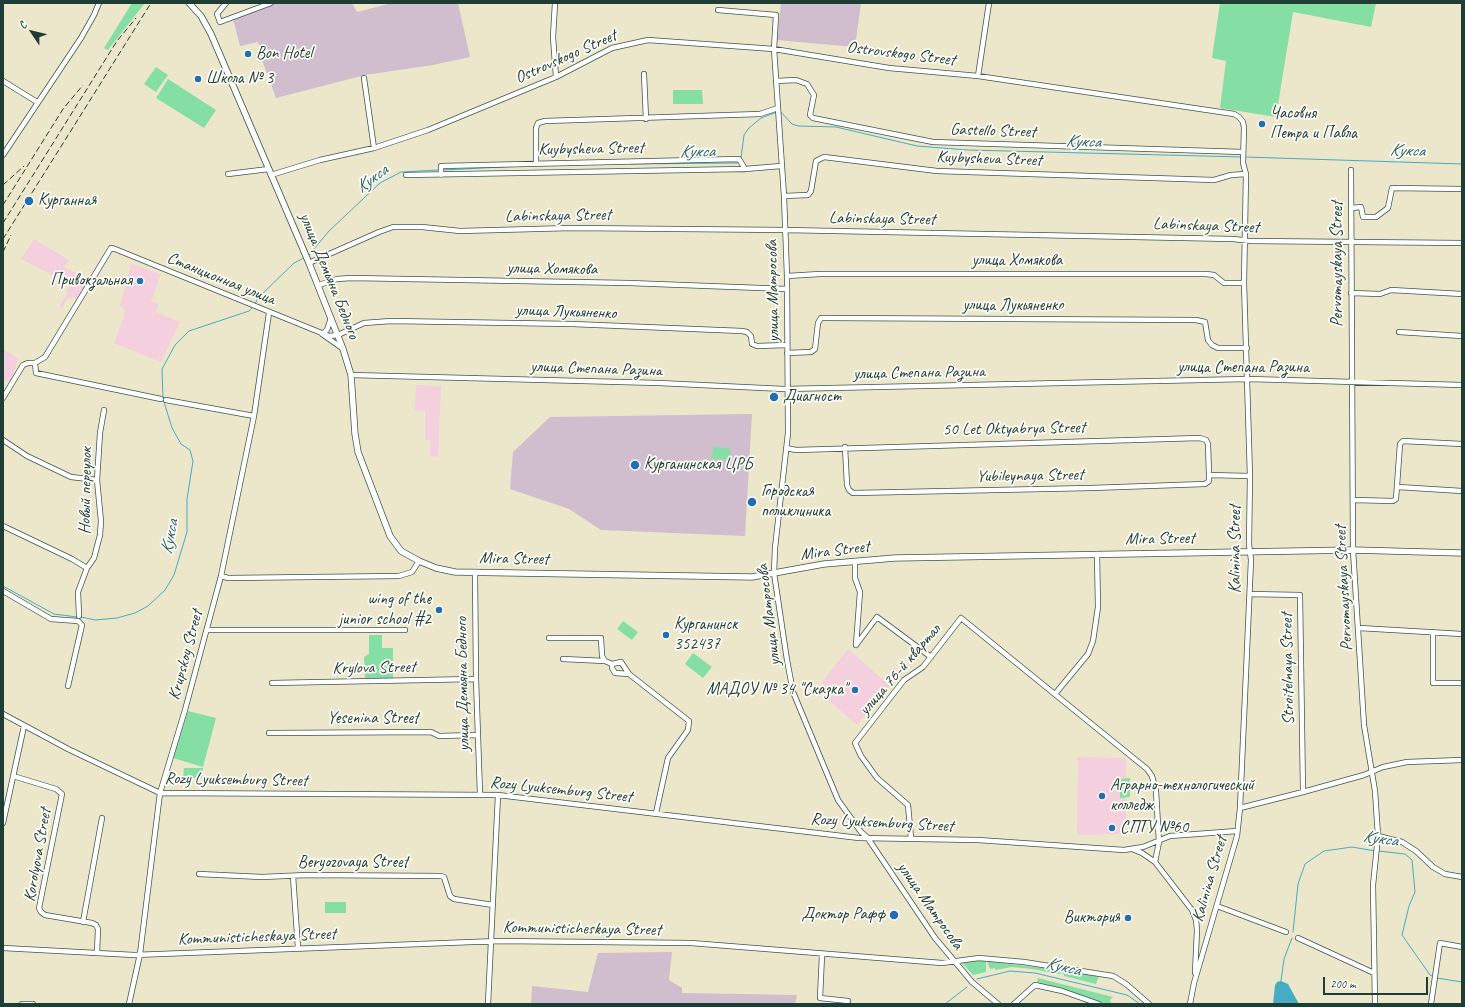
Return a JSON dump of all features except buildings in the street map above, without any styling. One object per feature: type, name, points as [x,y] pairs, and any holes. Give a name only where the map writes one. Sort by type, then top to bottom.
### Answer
[{"type":"main road","name":"улица Демьяна Бедного","points":[[189,3],[201,16],[211,34],[319,286],[344,349],[351,375],[355,434],[364,471],[390,536],[401,551],[419,561]]},
{"type":"main road","name":"Mira Street","points":[[419,561],[436,568],[455,572],[752,577],[824,564],[895,558],[1353,550],[1462,553]]},
{"type":"street","points":[[3,155],[81,38],[94,15],[98,3]]},
{"type":"street","points":[[226,3],[217,14],[220,22],[271,3]]},
{"type":"street","points":[[556,3],[553,37],[556,77]]},
{"type":"street","name":"Ostrovskogo Street","points":[[978,76],[989,3]]},
{"type":"street","name":"улица Матросова","points":[[718,10],[776,15],[774,48],[784,196],[787,276],[788,389],[786,448],[775,548],[774,574],[793,692],[838,800],[861,832],[867,837],[935,938],[972,982],[998,1004]]},
{"type":"street","name":"Ostrovskogo Street","points":[[228,174],[270,172],[374,148],[428,130],[556,77],[612,48],[648,40],[774,48],[889,68],[978,76],[1234,114]]},
{"type":"street","points":[[644,74],[646,119]]},
{"type":"street","points":[[364,78],[374,148]]},
{"type":"street","name":"Gastello Street","points":[[776,81],[796,80],[807,84],[814,95],[810,115],[813,118],[932,142],[1244,154]]},
{"type":"street","points":[[3,81],[37,102]]},
{"type":"street","points":[[536,163],[536,128],[538,123],[545,121],[646,119],[760,114],[778,111]]},
{"type":"street","name":"Kalinina Street","points":[[1190,1004],[1194,983],[1238,831],[1240,808],[1250,594],[1250,476],[1244,283],[1246,174],[1243,163],[1243,122],[1234,114]]},
{"type":"street","name":"Kuybysheva Street","points":[[784,196],[808,195],[811,191],[816,161],[824,157],[937,171],[1214,180],[1231,175],[1246,174]]},
{"type":"street","name":"Kuybysheva Street","points":[[440,172],[441,166],[739,159],[745,169]]},
{"type":"street","name":"Kuybysheva Street","points":[[406,175],[440,172],[745,169],[781,166]]},
{"type":"street","name":"Pervomayskaya Street","points":[[1351,170],[1354,500],[1353,550],[1364,725],[1375,791],[1378,836],[1373,885],[1375,1004]]},
{"type":"street","points":[[1352,208],[1361,207],[1363,217],[1366,218],[1379,216],[1388,208],[1392,188],[1462,189]]},
{"type":"street","name":"Labinskaya Street","points":[[307,259],[393,227],[422,227],[460,231],[572,228],[785,230],[1233,238],[1244,241],[1462,243]]},
{"type":"street","name":"Станционная улица","points":[[35,363],[45,357],[111,248],[115,248],[322,334],[330,336],[338,335]]},
{"type":"street","name":"улица Хомякова","points":[[787,276],[820,274],[1206,274],[1214,275],[1224,283],[1244,283]]},
{"type":"street","name":"улица Хомякова","points":[[319,286],[337,279],[351,278],[629,283],[787,289]]},
{"type":"street","points":[[1351,294],[1380,294],[1391,290],[1462,294]]},
{"type":"street","name":"Krupskoy Street","points":[[129,1004],[140,954],[160,793],[207,630],[220,576],[254,416],[269,313]]},
{"type":"street","points":[[322,334],[328,330],[331,318]]},
{"type":"street","name":"улица Лукьяненко","points":[[787,353],[811,352],[815,349],[818,323],[821,318],[1196,320],[1205,322],[1208,340],[1212,345],[1218,348],[1247,348]]},
{"type":"street","name":"улица Лукьяненко","points":[[338,335],[364,323],[391,321],[572,324],[742,331],[747,332],[751,336],[752,344],[757,346],[787,346]]},
{"type":"street","points":[[1399,332],[1462,336]]},
{"type":"street","name":"Станционная улица","points":[[322,334],[344,349]]},
{"type":"street","points":[[3,398],[23,365],[35,363],[36,373],[254,416]]},
{"type":"street","name":"улица Степана Разина","points":[[351,375],[788,389],[1248,379],[1462,385]]},
{"type":"street","name":"Новый переулок","points":[[68,686],[82,630],[82,625],[78,619],[78,592],[87,568],[94,558],[100,535],[101,521],[97,480],[100,433],[104,410]]},
{"type":"street","name":"50 Let Oktyabrya Street","points":[[786,448],[796,450],[845,447],[1200,438],[1206,440],[1208,444],[1209,475]]},
{"type":"street","points":[[3,440],[27,456],[71,477],[97,480]]},
{"type":"street","points":[[1354,500],[1394,501],[1396,499],[1400,444],[1403,441],[1462,444]]},
{"type":"street","name":"Yubileynaya Street","points":[[845,447],[847,485],[849,490],[853,493],[1206,484],[1209,481],[1209,475]]},
{"type":"street","points":[[1209,475],[1250,476]]},
{"type":"street","points":[[1398,487],[1462,491]]},
{"type":"street","points":[[3,526],[72,559],[87,568]]},
{"type":"street","points":[[1055,694],[1088,654],[1093,641],[1098,607],[1097,554]]},
{"type":"street","points":[[220,576],[228,578],[399,576],[412,572],[419,561]]},
{"type":"street","points":[[855,561],[856,578],[860,592],[856,645],[877,616],[931,657]]},
{"type":"street","name":"улица Демьяна Бедного","points":[[476,572],[477,735],[480,794]]},
{"type":"street","points":[[3,591],[51,619],[78,619]]},
{"type":"street","name":"Stroitelnaya Street","points":[[1250,594],[1300,595],[1303,792]]},
{"type":"street","name":"улица 76-й квартал","points":[[911,838],[908,804],[877,778],[861,756],[855,743],[904,680],[923,667],[961,618],[1147,769],[1152,776],[1156,791],[1159,842]]},
{"type":"street","points":[[1359,628],[1462,634]]},
{"type":"street","points":[[207,630],[405,630]]},
{"type":"street","points":[[1433,632],[1433,683],[1462,683]]},
{"type":"street","points":[[549,638],[601,638],[602,656],[605,661]]},
{"type":"street","points":[[563,659],[605,661],[612,664],[621,662],[629,674],[686,718],[690,726],[668,758],[656,813]]},
{"type":"street","points":[[612,664],[612,668],[615,673],[629,674]]},
{"type":"street","name":"Krylova Street","points":[[272,683],[476,679]]},
{"type":"street","name":"Rozy Lyuksemburg Street","points":[[3,714],[24,726],[160,793],[498,795],[859,838],[978,840],[1132,849],[1159,842],[1170,836],[1238,831]]},
{"type":"street","points":[[3,823],[24,726]]},
{"type":"street","name":"Yesenina Street","points":[[269,733],[431,732],[439,736],[477,735]]},
{"type":"street","points":[[1240,808],[1303,792],[1383,767],[1408,762],[1462,760]]},
{"type":"street","name":"Korolyova Street","points":[[13,776],[56,789],[62,794],[40,912],[46,915],[92,923],[98,929],[97,952]]},
{"type":"street","points":[[488,1004],[498,795]]},
{"type":"street","points":[[83,922],[102,818]]},
{"type":"street","points":[[1378,836],[1402,842],[1416,851],[1432,867],[1445,874],[1462,877]]},
{"type":"street","points":[[1155,862],[1159,842]]},
{"type":"street","name":"Rozy Lyuksemburg Street","points":[[1132,849],[1142,853],[1155,862]]},
{"type":"street","name":"Kalinina Street","points":[[1155,862],[1192,910],[1196,920],[1198,930],[1194,983]]},
{"type":"street","name":"Beryozovaya Street","points":[[199,874],[262,877],[441,876],[444,877],[450,896],[454,899],[492,905]]},
{"type":"street","points":[[293,876],[298,948]]},
{"type":"street","points":[[1217,906],[1286,932]]},
{"type":"street","points":[[1298,938],[1374,973]]},
{"type":"street","name":"Kommunisticheskaya Street","points":[[3,948],[134,955],[491,941],[691,943],[822,955],[942,963],[979,958],[1024,962],[1113,976],[1126,984],[1149,1004]]},
{"type":"street","points":[[1431,1004],[1440,943],[1462,947]]},
{"type":"street","points":[[822,955],[820,998],[848,1000]]},
{"type":"street","points":[[1014,1004],[1035,984],[1062,991],[1099,1004]]},
{"type":"street","points":[[22,1004],[33,1004]]},
{"type":"shaded area","points":[[277,3],[352,3],[357,12],[392,3],[458,3],[470,57],[433,65],[365,75],[276,98],[262,60],[258,42],[240,46],[233,19]]},
{"type":"shaded area","points":[[781,3],[861,3],[855,47],[777,40]]},
{"type":"shaded area","points":[[34,239],[69,260],[64,267],[89,280],[78,299],[73,296],[71,299],[68,298],[62,308],[60,306],[68,293],[66,291],[70,284],[21,259]]},
{"type":"shaded area","points":[[131,264],[161,274],[151,301],[159,304],[156,312],[180,322],[161,362],[114,343],[126,310],[120,306]]},
{"type":"shaded area","points":[[3,350],[14,355],[18,359],[11,382],[5,380],[3,386]]},
{"type":"shaded area","points":[[416,385],[441,386],[438,457],[430,456],[431,440],[425,440],[425,411],[415,410]]},
{"type":"shaded area","name":"Курганинская ЦРБ","points":[[752,414],[745,536],[601,530],[569,509],[510,489],[513,452],[550,417]]},
{"type":"shaded area","name":"МАДОУ № 34 \"Сказка\"","points":[[848,649],[890,686],[857,725],[827,699],[822,682]]},
{"type":"shaded area","name":"Аграрно-технологический колледж","points":[[1078,757],[1126,758],[1126,834],[1077,835]]},
{"type":"shaded area","points":[[672,952],[669,980],[682,988],[682,993],[797,995],[795,1004],[531,1004],[532,986],[588,992],[598,953]]},
{"type":"green space","points":[[132,3],[145,3],[108,50],[104,48]]},
{"type":"green space","points":[[1220,3],[1376,3],[1371,27],[1293,12],[1276,117],[1220,108],[1226,61],[1212,58]]},
{"type":"green space","points":[[156,67],[168,75],[156,92],[144,84]]},
{"type":"green space","points":[[168,79],[216,110],[204,128],[156,98]]},
{"type":"green space","points":[[673,90],[702,90],[703,104],[673,104]]},
{"type":"green space","points":[[714,447],[729,448],[732,460],[711,458]]},
{"type":"green space","points":[[623,621],[638,632],[632,640],[617,629]]},
{"type":"green space","points":[[369,635],[382,635],[382,648],[393,648],[393,678],[365,678],[364,657],[369,654]]},
{"type":"green space","points":[[693,653],[712,667],[703,678],[685,664]]},
{"type":"green space","points":[[188,711],[216,718],[203,767],[173,758]]},
{"type":"green space","points":[[184,768],[203,768],[202,778],[183,778]]},
{"type":"green space","points":[[1130,778],[1130,797],[1120,798],[1120,779]]},
{"type":"green space","points":[[325,902],[346,902],[346,913],[325,913]]},
{"type":"green space","points":[[965,961],[986,961],[986,972],[973,975],[962,963]]},
{"type":"green space","points":[[987,961],[1099,976],[1096,984],[1064,976],[1064,974],[1060,973],[1032,969],[1012,967],[995,970],[995,968],[990,969]]},
{"type":"green space","points":[[1038,978],[1113,997],[1110,1000],[1111,1004],[1105,1004],[1037,982]]},
{"type":"water","points":[[1281,981],[1288,984],[1299,1004],[1273,1004],[1275,985],[1277,982]]},
{"type":"waterway","name":"Кукса","points":[[780,111],[792,124],[798,126],[836,127],[917,146],[968,150],[1242,157]]},
{"type":"waterway","name":"Кукса","points":[[741,158],[744,135],[749,128],[761,118],[777,112]]},
{"type":"waterway","name":"Кукса","points":[[1245,157],[1462,164]]},
{"type":"waterway","name":"Кукса","points":[[631,164],[738,163]]},
{"type":"waterway","name":"Кукса","points":[[443,170],[522,166]]},
{"type":"waterway","name":"Кукса","points":[[309,255],[329,231],[380,183],[401,172],[438,170]]},
{"type":"waterway","name":"Кукса","points":[[255,304],[258,298],[294,263],[304,258]]},
{"type":"waterway","name":"Кукса","points":[[163,398],[162,369],[175,345],[189,331],[249,311],[253,307]]},
{"type":"waterway","name":"Кукса","points":[[81,617],[95,620],[117,618],[135,613],[148,606],[165,590],[174,575],[187,532],[187,499],[193,461],[190,450],[181,444],[172,428],[164,402]]},
{"type":"waterway","name":"Кукса","points":[[3,586],[54,614],[77,617]]},
{"type":"waterway","name":"Кукса","points":[[1293,932],[1298,884],[1305,864],[1324,851],[1352,847],[1375,851]]},
{"type":"waterway","name":"Кукса","points":[[1378,851],[1405,854],[1412,860],[1415,892],[1409,906],[1402,935],[1430,975],[1434,977]]},
{"type":"waterway","name":"Кукса","points":[[1281,981],[1284,959],[1292,938]]},
{"type":"waterway","name":"Кукса","points":[[977,979],[1010,971],[1035,973],[1127,995],[1140,1004]]},
{"type":"waterway","name":"Кукса","points":[[1437,978],[1462,982]]},
{"type":"waterway","name":"Кукса","points":[[945,1004],[967,987]]},
{"type":"railway","points":[[3,239],[151,3]]},
{"type":"railway","points":[[3,223],[117,41],[136,18]]},
{"type":"railway","points":[[3,205],[63,109],[83,85]]},
{"type":"railway","points":[[3,185],[24,166]]},
{"type":"railway","points":[[3,252],[11,235]]},
{"type":"place","name":"Bon Hotel","points":[[248,54]]},
{"type":"place","name":"Школа № 3","points":[[198,79]]},
{"type":"place","name":"Часовня Петра и Павла","points":[[1262,124]]},
{"type":"place","name":"Курганная","points":[[29,201]]},
{"type":"place","name":"Привокзальная","points":[[140,281]]},
{"type":"place","name":"Диагност","points":[[774,397]]},
{"type":"place","name":"Курганинская ЦРБ","points":[[635,465]]},
{"type":"place","name":"Городская поликлиника","points":[[752,502]]},
{"type":"place","name":"wing of the junior school #2","points":[[439,610]]},
{"type":"place","name":"Курганинск 352437","points":[[666,635]]},
{"type":"place","name":"МАДОУ № 34 \"Сказка\"","points":[[855,690]]},
{"type":"place","name":"Аграрно-технологический колледж","points":[[1102,796]]},
{"type":"place","name":"СПТУ №60","points":[[1112,828]]},
{"type":"place","name":"Доктор Рафф","points":[[894,915]]},
{"type":"place","name":"Виктория","points":[[1128,918]]}]
